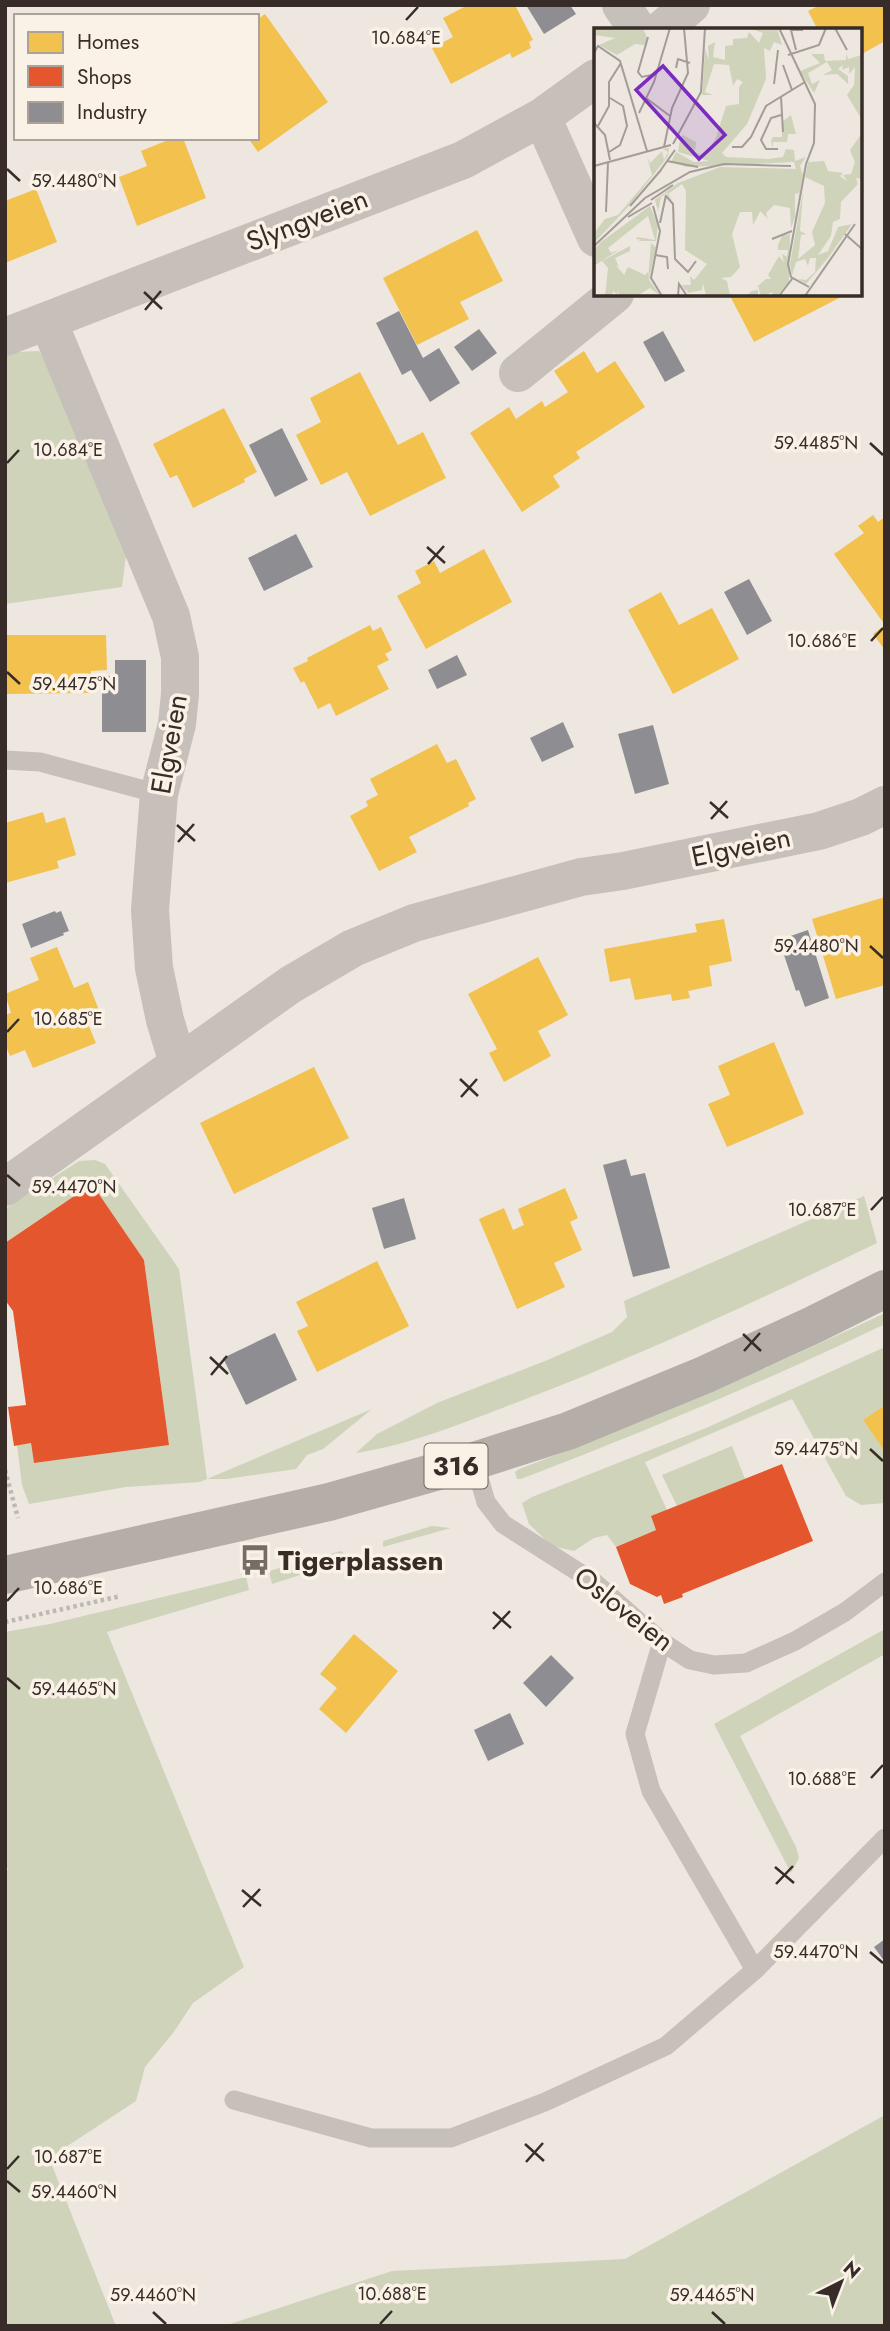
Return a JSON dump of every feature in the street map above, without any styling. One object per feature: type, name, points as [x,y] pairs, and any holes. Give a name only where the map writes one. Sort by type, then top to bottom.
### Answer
[{"type":"main road","name":"316","points":[[5,1575],[329,1502],[568,1432],[692,1380],[885,1289]]},
{"type":"street","points":[[621,5],[637,28]]},
{"type":"street","points":[[663,28],[691,5]]},
{"type":"street","name":"Slyngveien","points":[[5,337],[463,160],[542,117],[594,79]]},
{"type":"street","points":[[542,117],[594,234]]},
{"type":"street","points":[[518,373],[613,296]]},
{"type":"street","name":"Elgveien","points":[[48,321],[171,616],[180,657],[177,724],[159,794],[150,910],[155,968],[165,1020],[178,1063]]},
{"type":"street","name":"Elgveien","points":[[5,1186],[300,978],[353,948],[414,923],[581,877],[819,831],[861,817],[885,805]]},
{"type":"lane","points":[[5,760],[40,762],[159,794]]},
{"type":"lane","name":"Osloveien","points":[[474,1461],[486,1502],[503,1524],[594,1582],[662,1642],[690,1660],[714,1665],[746,1663],[795,1641],[845,1612],[885,1582]]},
{"type":"lane","points":[[662,1642],[635,1734],[651,1791],[755,1970]]},
{"type":"lane","points":[[234,2100],[371,2138],[451,2138],[545,2102],[666,2046],[755,1970],[885,1838]]},
{"type":"path","points":[[5,1469],[18,1518]]},
{"type":"green space","points":[[39,351],[54,372],[127,548],[122,587],[5,604],[5,356],[16,352]]},
{"type":"green space","points":[[95,1160],[105,1164],[179,1269],[207,1479],[200,1482],[126,1487],[29,1504],[22,1485],[17,1445],[31,1443],[34,1463],[169,1444],[144,1260],[92,1184],[5,1243],[5,1209],[79,1161]]},
{"type":"green space","points":[[864,1196],[877,1243],[613,1364],[441,1431],[356,1453],[377,1434],[437,1403],[612,1332],[627,1317],[624,1301]]},
{"type":"green space","points":[[885,1313],[885,1324],[795,1366],[659,1424],[517,1479],[515,1472],[519,1469],[703,1395]]},
{"type":"green space","points":[[885,1347],[885,1405],[863,1420],[885,1452],[885,1503],[861,1505],[846,1496],[792,1399],[645,1462],[667,1510],[656,1530],[616,1547],[607,1535],[594,1538],[574,1551],[552,1546],[529,1524],[522,1503],[532,1497],[706,1428]]},
{"type":"green space","points":[[372,1409],[323,1449],[307,1455],[296,1469],[226,1479],[207,1479]]},
{"type":"green space","points":[[732,1446],[745,1479],[677,1506],[662,1475]]},
{"type":"green space","points":[[432,1526],[451,1528],[383,1547],[383,1541]]},
{"type":"green space","points":[[341,1551],[350,1559],[272,1584],[269,1571]]},
{"type":"green space","points":[[246,1577],[249,1590],[107,1632],[244,1967],[193,2003],[145,2067],[136,2101],[49,2158],[116,2326],[5,2326],[5,1879],[8,1868],[5,1868],[5,1632],[50,1624]]},
{"type":"green space","points":[[885,1629],[885,1654],[740,1736],[796,1847],[799,1858],[791,1873],[714,1724]]},
{"type":"green space","points":[[885,2115],[885,2326],[224,2326],[392,2271],[625,2259]]},
{"type":"building: Homes","points":[[468,5],[515,5],[533,40],[529,42],[531,48],[512,58],[510,53],[451,84],[432,48],[453,37],[443,18]]},
{"type":"building: Homes","points":[[820,5],[885,5],[885,41],[862,54],[862,28],[817,28],[808,11]]},
{"type":"building: Homes","points":[[265,14],[328,102],[258,152],[249,140],[259,140],[259,18]]},
{"type":"building: Homes","points":[[168,140],[184,140],[206,198],[137,226],[119,177],[147,166],[141,151]]},
{"type":"building: Homes","points":[[36,189],[57,242],[5,263],[5,201]]},
{"type":"building: Homes","points":[[477,230],[503,281],[460,302],[469,319],[417,345],[383,278]]},
{"type":"building: Homes","points":[[730,296],[841,297],[754,342]]},
{"type":"building: Homes","points":[[584,351],[597,373],[615,361],[645,407],[576,452],[580,458],[553,476],[560,487],[522,512],[470,433],[509,407],[516,419],[542,401],[545,407],[568,392],[554,371]]},
{"type":"building: Homes","points":[[360,372],[398,445],[423,432],[446,478],[370,516],[347,472],[321,485],[296,435],[321,422],[310,398]]},
{"type":"building: Homes","points":[[224,408],[257,472],[244,479],[245,482],[193,508],[177,475],[170,478],[153,444]]},
{"type":"building: Homes","points":[[873,515],[878,522],[885,517],[885,625],[834,554],[864,533],[858,526]]},
{"type":"building: Homes","points":[[484,549],[512,602],[426,649],[397,596],[421,583],[415,571],[434,561],[440,573]]},
{"type":"building: Homes","points":[[661,592],[679,625],[712,608],[739,659],[673,694],[628,610]]},
{"type":"building: Homes","points":[[370,625],[373,631],[381,627],[392,650],[385,654],[389,660],[377,666],[389,689],[336,716],[330,703],[318,709],[304,681],[301,683],[293,668]]},
{"type":"building: Homes","points":[[885,625],[885,650],[873,634]]},
{"type":"building: Homes","points":[[7,635],[106,635],[107,670],[91,671],[91,693],[7,694]]},
{"type":"building: Homes","points":[[437,744],[447,763],[456,759],[476,799],[468,803],[469,806],[409,837],[417,852],[379,871],[350,816],[368,806],[366,801],[378,795],[370,779]]},
{"type":"building: Homes","points":[[43,812],[46,823],[65,817],[76,855],[57,861],[59,868],[5,883],[5,823]]},
{"type":"building: Homes","points":[[885,897],[885,985],[836,999],[812,919]]},
{"type":"building: Homes","points":[[724,919],[732,961],[709,966],[712,986],[688,991],[690,998],[672,1001],[671,994],[635,1000],[630,978],[610,982],[604,949],[697,932],[695,924]]},
{"type":"building: Homes","points":[[57,947],[74,988],[88,982],[102,1018],[88,1024],[96,1043],[33,1068],[25,1050],[10,1056],[5,1044],[5,1015],[11,1013],[5,994],[39,980],[30,958]]},
{"type":"building: Homes","points":[[538,957],[568,1015],[538,1031],[551,1056],[504,1082],[489,1053],[497,1049],[468,994]]},
{"type":"building: Homes","points":[[774,1042],[804,1114],[727,1147],[708,1104],[730,1095],[718,1066]]},
{"type":"building: Homes","points":[[314,1067],[349,1138],[234,1194],[200,1123]]},
{"type":"building: Homes","points":[[565,1188],[578,1218],[570,1222],[582,1250],[554,1263],[565,1287],[517,1309],[479,1219],[504,1208],[513,1230],[524,1225],[518,1209]]},
{"type":"building: Homes","points":[[377,1261],[409,1326],[317,1372],[297,1331],[308,1326],[296,1302]]},
{"type":"building: Homes","points":[[885,1405],[885,1452],[863,1420]]},
{"type":"building: Homes","points":[[354,1634],[398,1671],[346,1733],[319,1709],[337,1688],[320,1674]]},
{"type":"building: Shops","points":[[92,1184],[144,1260],[169,1445],[34,1463],[31,1443],[14,1446],[8,1407],[26,1405],[13,1311],[5,1300],[5,1243]]},
{"type":"building: Shops","points":[[782,1464],[813,1541],[682,1594],[683,1597],[664,1604],[661,1595],[657,1597],[630,1584],[616,1547],[656,1530],[651,1516]]},
{"type":"building: Industry","points":[[526,5],[570,5],[576,14],[544,34]]},
{"type":"building: Industry","points":[[399,311],[423,358],[439,348],[460,383],[430,402],[411,370],[402,375],[376,323]]},
{"type":"building: Industry","points":[[479,329],[497,353],[472,371],[454,347]]},
{"type":"building: Industry","points":[[663,331],[685,371],[665,382],[643,342]]},
{"type":"building: Industry","points":[[282,428],[308,480],[275,497],[249,445]]},
{"type":"building: Industry","points":[[296,534],[313,567],[264,591],[248,558]]},
{"type":"building: Industry","points":[[749,579],[772,621],[747,635],[724,592]]},
{"type":"building: Industry","points":[[457,655],[467,675],[437,689],[428,670]]},
{"type":"building: Industry","points":[[115,660],[146,660],[146,732],[102,732],[102,676],[115,676]]},
{"type":"building: Industry","points":[[563,722],[574,747],[542,762],[530,738]]},
{"type":"building: Industry","points":[[653,725],[669,784],[635,794],[618,734]]},
{"type":"building: Industry","points":[[61,911],[69,931],[31,948],[22,924]]},
{"type":"building: Industry","points":[[808,930],[829,998],[805,1007],[799,990],[796,991],[779,940]]},
{"type":"building: Industry","points":[[626,1159],[631,1176],[645,1173],[670,1268],[633,1277],[603,1165]]},
{"type":"building: Industry","points":[[404,1198],[416,1239],[384,1249],[372,1208]]},
{"type":"building: Industry","points":[[275,1333],[297,1380],[246,1405],[223,1358]]},
{"type":"building: Industry","points":[[551,1655],[574,1678],[546,1707],[523,1683]]},
{"type":"building: Industry","points":[[510,1713],[524,1744],[488,1761],[474,1730]]},
{"type":"building: Industry","points":[[885,1939],[885,1962],[874,1947]]},
{"type":"place","name":"Tigerplassen","points":[[255,1560]]}]
